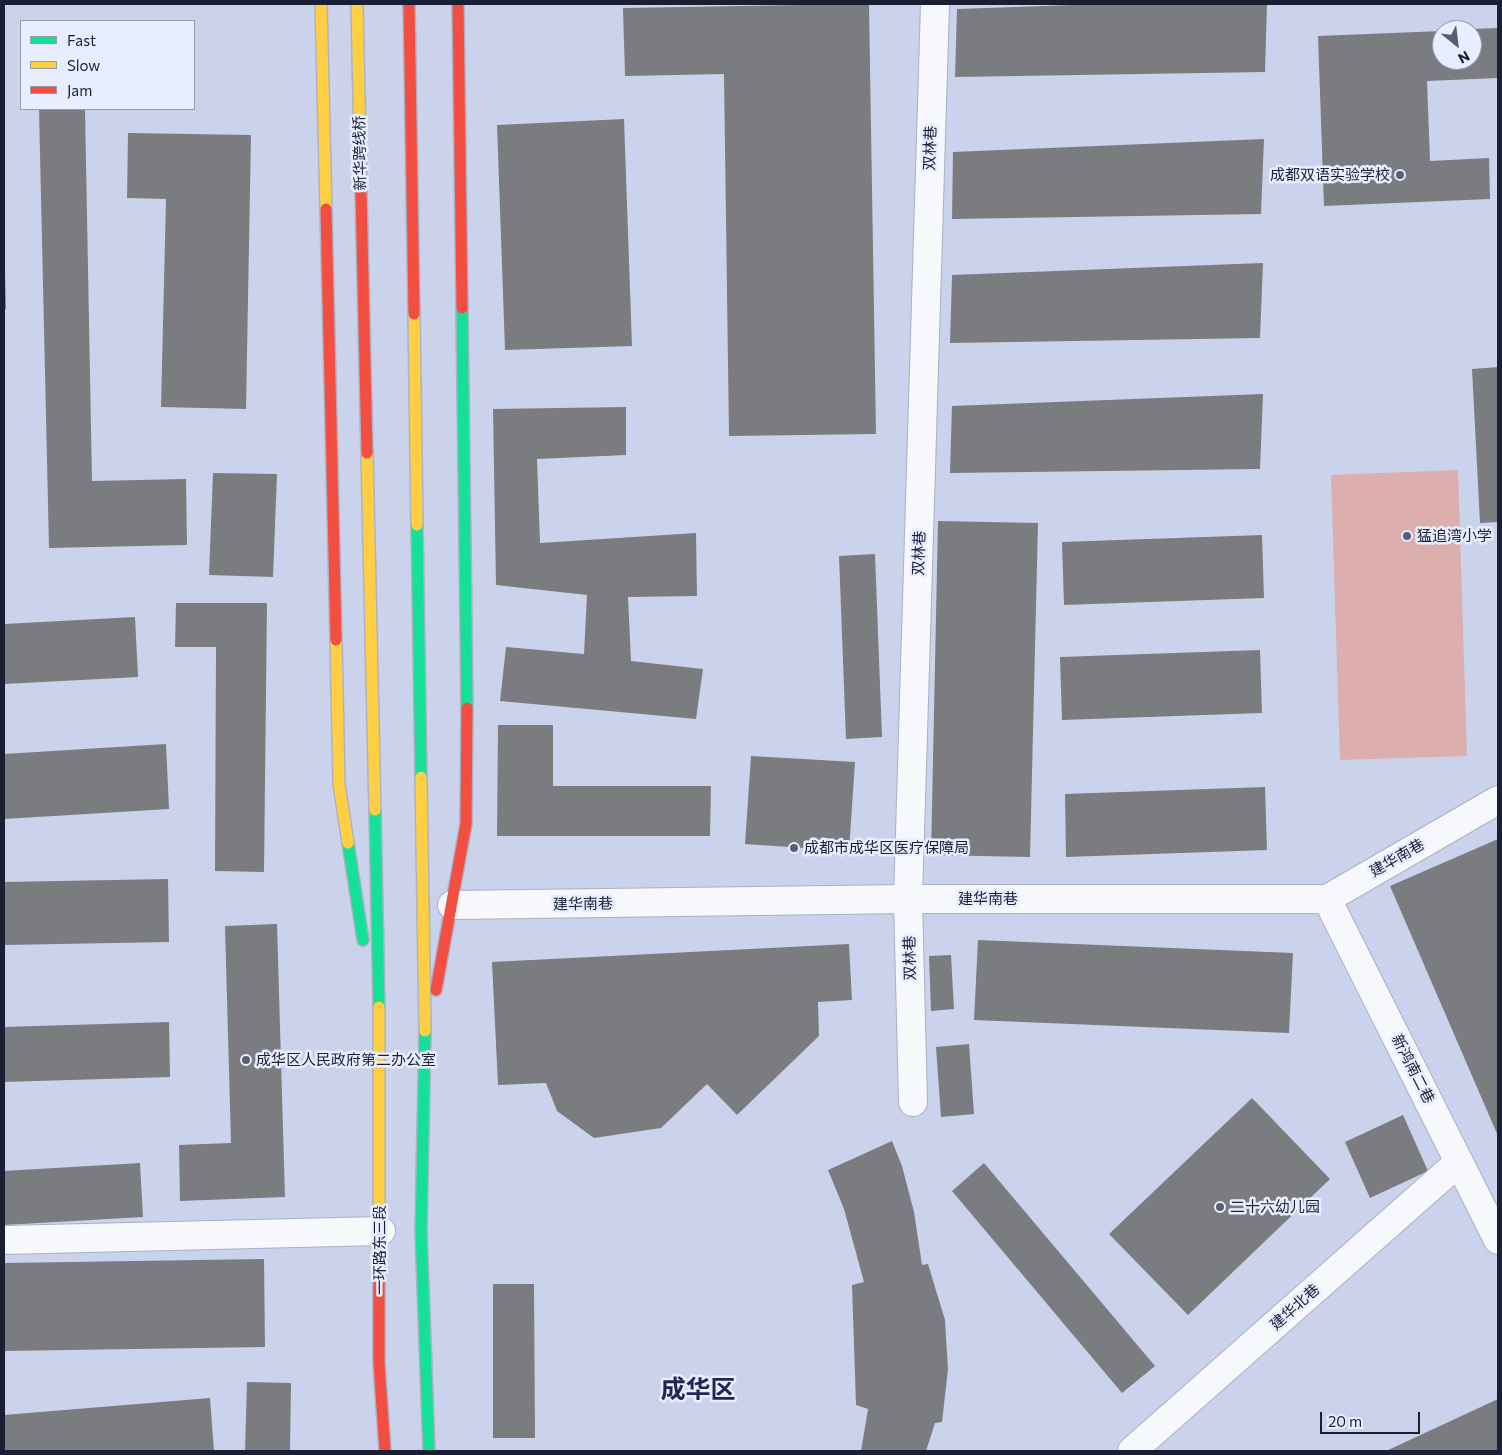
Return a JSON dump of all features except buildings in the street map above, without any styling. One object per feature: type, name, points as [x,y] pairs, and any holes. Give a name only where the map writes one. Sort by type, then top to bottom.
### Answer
[{"type":"main road","points":[[321,4],[339,784],[380,1048]]},
{"type":"main road","name":"新华跨线桥","points":[[357,4],[380,1048]]},
{"type":"main road","points":[[409,4],[425,1050],[421,1232],[424,1361],[429,1451]]},
{"type":"main road","points":[[425,1050],[466,824],[467,635],[458,4]]},
{"type":"main road","name":"一环路东三段","points":[[380,1048],[381,1231],[379,1363],[384,1451]]},
{"type":"street","name":"双林巷","points":[[913,1102],[908,899],[934,4]]},
{"type":"street","name":"建华南巷","points":[[452,905],[908,899],[1327,899],[1498,800]]},
{"type":"street","name":"新鸿南二巷","points":[[1327,899],[1498,1240]]},
{"type":"street","name":"建华北巷","points":[[1132,1451],[1459,1162]]},
{"type":"street","points":[[4,1240],[381,1231]]},
{"type":"shaded area","points":[[1458,470],[1467,756],[1340,760],[1331,475]]},
{"type":"traffic: fast","points":[[462,308],[467,708]]},
{"type":"traffic: fast","points":[[417,525],[421,777]]},
{"type":"traffic: fast","points":[[375,810],[379,1007]]},
{"type":"traffic: fast","points":[[348,843],[363,940]]},
{"type":"traffic: fast","points":[[425,1031],[421,1232],[429,1451]]},
{"type":"traffic: slow","points":[[321,4],[326,209]]},
{"type":"traffic: slow","points":[[357,4],[361,192]]},
{"type":"traffic: slow","points":[[414,314],[417,525]]},
{"type":"traffic: slow","points":[[367,453],[375,810]]},
{"type":"traffic: slow","points":[[336,640],[339,784],[348,843]]},
{"type":"traffic: slow","points":[[421,777],[425,1031]]},
{"type":"traffic: slow","points":[[379,1007],[379,1232]]},
{"type":"traffic: jam","points":[[409,4],[414,314]]},
{"type":"traffic: jam","points":[[458,4],[462,308]]},
{"type":"traffic: jam","points":[[361,192],[367,453]]},
{"type":"traffic: jam","points":[[326,209],[336,640]]},
{"type":"traffic: jam","points":[[436,990],[466,824],[467,708]]},
{"type":"traffic: jam","points":[[379,1232],[379,1363],[385,1451]]},
{"type":"place","name":"成都双语实验学校","points":[[1400,175]]},
{"type":"place","name":"猛追湾小学","points":[[1407,536]]},
{"type":"place","name":"成都市成华区医疗保障局","points":[[794,848]]},
{"type":"place","name":"成华区人民政府第二办公室","points":[[246,1060]]},
{"type":"place","name":"二十六幼儿园","points":[[1220,1207]]},
{"type":"district","name":"成华区","points":[[698,1390]]}]
